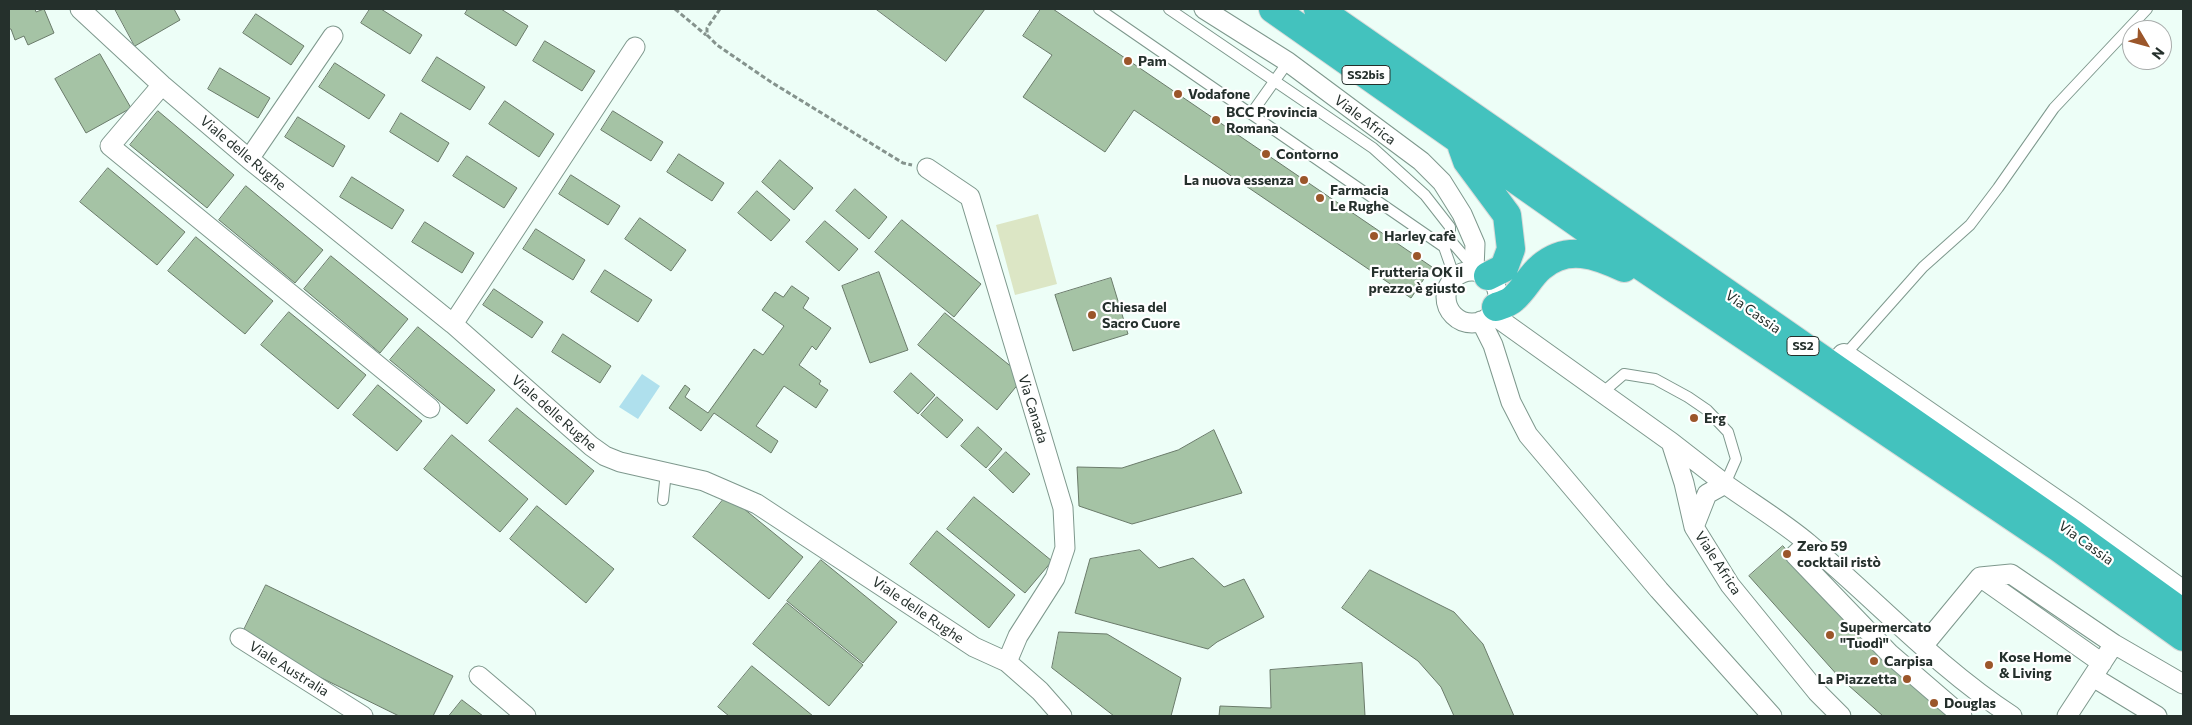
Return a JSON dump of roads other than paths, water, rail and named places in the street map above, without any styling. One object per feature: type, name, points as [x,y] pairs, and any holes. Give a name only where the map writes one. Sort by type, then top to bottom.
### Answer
[{"type":"highway","name":"SS2bis","points":[[1273,9],[1460,140]]},
{"type":"highway","name":"SS2bis","points":[[1318,9],[1421,81]]},
{"type":"highway","name":"Via Cassia","points":[[1421,81],[2068,530],[2183,613]]},
{"type":"highway","points":[[1460,140],[1467,161],[1506,215],[1511,249],[1504,268],[1477,272]]},
{"type":"highway","name":"Via Cassia","points":[[1460,140],[1589,231],[2059,548],[2183,637]]},
{"type":"highway","points":[[1606,210],[1650,222],[1844,356]]},
{"type":"highway","points":[[1490,314],[1512,300],[1541,266],[1557,258],[1581,252],[1605,259],[1642,277],[1671,285]]},
{"type":"street","name":"Viale delle Rughe","points":[[80,9],[162,85],[249,160],[453,324],[598,451],[620,462],[704,481],[758,504],[974,647],[1007,662],[1040,691],[1062,716]]},
{"type":"street","name":"Viale Africa","points":[[1204,9],[1288,62],[1421,161],[1442,182],[1462,214],[1475,244],[1477,272],[1493,280],[1498,292],[1490,314],[1493,344],[1511,402],[1528,435],[1659,590],[1772,716]]},
{"type":"street","points":[[249,160],[333,36]]},
{"type":"street","points":[[453,324],[635,47]]},
{"type":"street","points":[[162,85],[110,146],[430,408]]},
{"type":"street","name":"Via Canada","points":[[927,168],[970,197],[1063,508],[1065,548],[1055,578],[1018,636],[1007,662]]},
{"type":"street","points":[[1477,272],[1456,276],[1448,286],[1446,298],[1451,313],[1466,322],[1490,314],[1671,442],[1725,484],[1808,543],[1923,646],[1987,700],[2012,716]]},
{"type":"street","points":[[1844,356],[2183,593]]},
{"type":"street","points":[[1671,442],[1684,483],[1694,527]]},
{"type":"street","name":"Viale Africa","points":[[1725,484],[1708,494],[1694,527],[1730,585],[1817,692],[1841,716]]},
{"type":"street","points":[[1808,543],[1795,555],[1890,654],[1962,716]]},
{"type":"street","points":[[1923,646],[1980,577],[2011,574],[2114,644],[2183,684]]},
{"type":"street","points":[[1980,577],[2157,716]]},
{"type":"street","name":"Viale Australia","points":[[240,638],[363,716]]},
{"type":"street","points":[[2067,716],[2114,644]]},
{"type":"street","points":[[479,676],[526,716]]},
{"type":"lane","points":[[1099,9],[1251,114],[1447,243],[1469,262],[1477,272]]},
{"type":"lane","points":[[1169,9],[1373,148],[1425,195],[1450,227],[1447,243],[1451,267],[1448,286]]},
{"type":"lane","points":[[1844,356],[1923,267],[1970,224],[1998,188],[2054,108],[2147,9]]},
{"type":"lane","points":[[1251,114],[1288,62]]},
{"type":"lane","points":[[1602,393],[1624,374],[1632,375],[1655,379],[1707,410],[1728,432],[1736,459],[1725,484]]},
{"type":"lane","points":[[663,500],[666,472]]},
{"type":"water","points":[[642,374],[660,386],[638,419],[619,407]]},
{"type":"place","name":"Pam","points":[[1128,61]]},
{"type":"place","name":"Vodafone","points":[[1178,94]]},
{"type":"place","name":"BCC Provincia Romana","points":[[1216,120]]},
{"type":"place","name":"Contorno","points":[[1266,154]]},
{"type":"place","name":"La nuova essenza","points":[[1304,180]]},
{"type":"place","name":"Farmacia Le Rughe","points":[[1320,198]]},
{"type":"place","name":"Harley cafè","points":[[1374,236]]},
{"type":"place","name":"Frutteria OK il prezzo è giusto","points":[[1417,256]]},
{"type":"place","name":"Chiesa del Sacro Cuore","points":[[1092,315]]},
{"type":"place","name":"Erg","points":[[1694,418]]},
{"type":"place","name":"Zero 59 cocktail ristò","points":[[1787,554]]},
{"type":"place","name":"Supermercato \"Tuodì\"","points":[[1830,635]]},
{"type":"place","name":"Carpisa","points":[[1874,661]]},
{"type":"place","name":"Kose Home & Living","points":[[1989,665]]},
{"type":"place","name":"La Piazzetta","points":[[1907,679]]},
{"type":"place","name":"Douglas","points":[[1934,703]]}]
